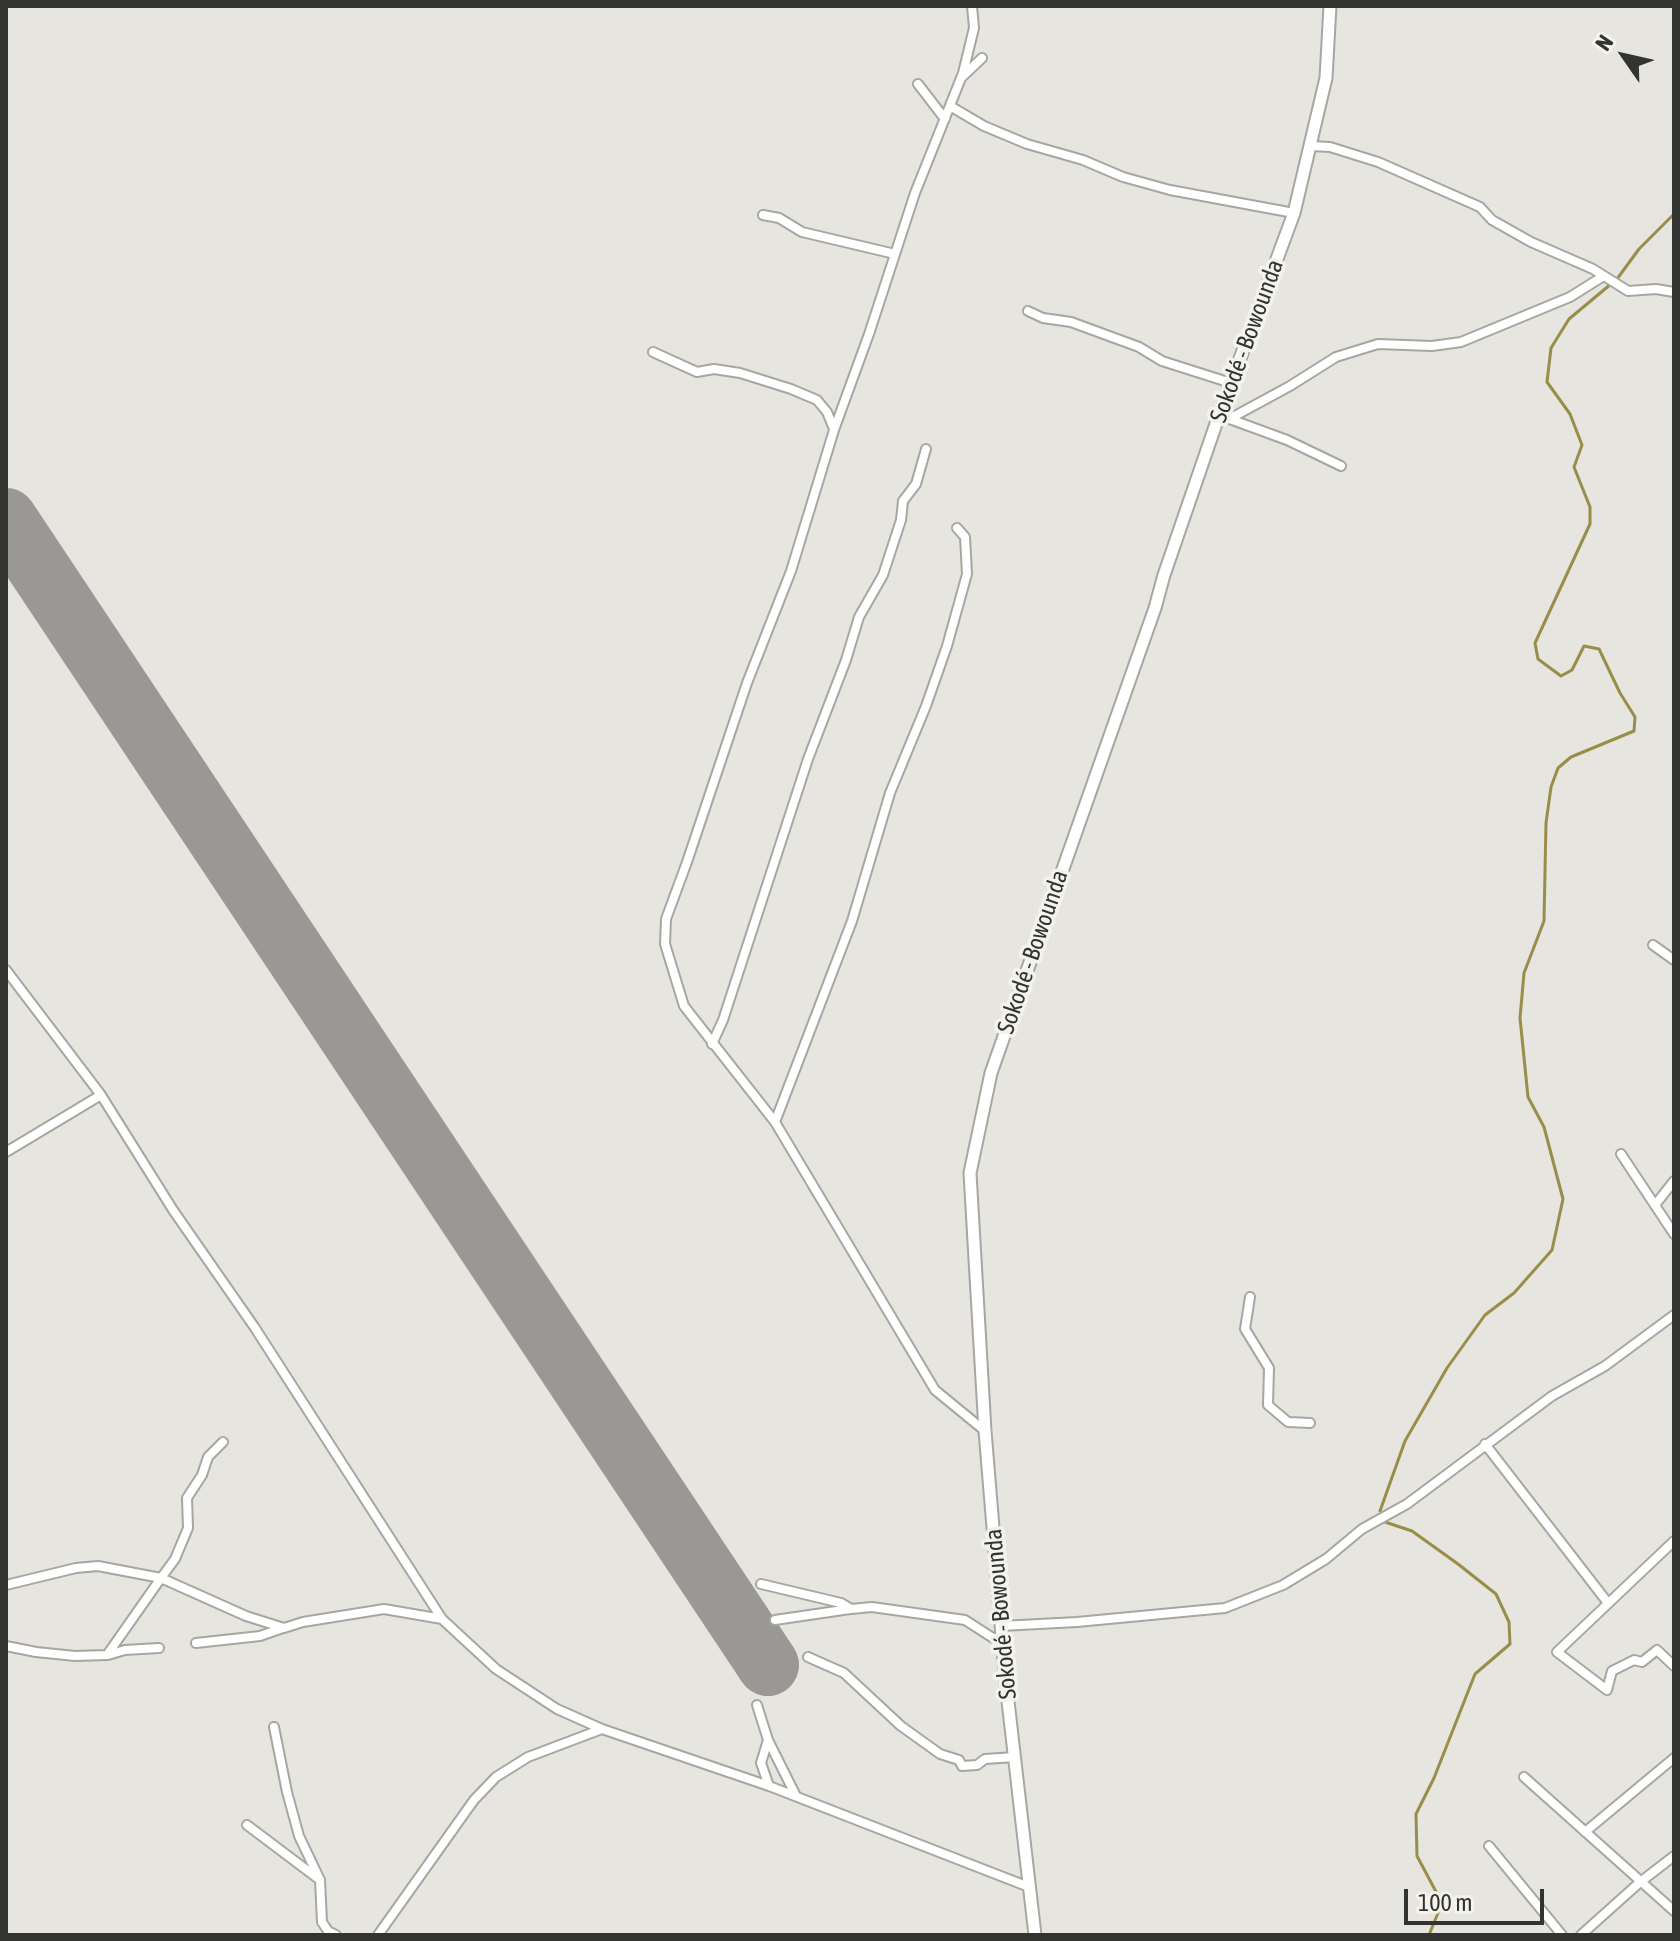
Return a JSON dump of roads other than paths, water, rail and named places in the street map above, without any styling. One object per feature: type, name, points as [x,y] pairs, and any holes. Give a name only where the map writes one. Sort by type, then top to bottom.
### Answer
[{"type":"main road","name":"Sokodé - Bowounda","points":[[1035,1935],[1001,1632],[985,1431],[970,1173],[991,1073],[1225,418],[1231,383],[1294,213],[1326,78],[1330,6]]},
{"type":"street","points":[[972,6],[974,28],[960,78],[915,193],[834,430],[791,571],[747,683],[666,919],[665,944],[684,1006],[775,1122],[935,1390],[985,1431]]},
{"type":"street","points":[[960,78],[982,58]]},
{"type":"street","points":[[918,84],[945,119]]},
{"type":"street","points":[[951,102],[963,111]]},
{"type":"street","points":[[951,102],[998,132],[1083,160],[1123,177],[1170,190],[1294,213]]},
{"type":"street","points":[[1311,146],[1330,147],[1378,162],[1480,207],[1492,220],[1531,242],[1593,269],[1628,291],[1656,289],[1674,292]]},
{"type":"street","points":[[763,215],[779,218],[816,237],[895,254]]},
{"type":"street","points":[[1225,418],[1290,386],[1336,357],[1378,344],[1432,346],[1461,342],[1570,297],[1602,277]]},
{"type":"street","points":[[1028,311],[1043,318],[1071,322],[1139,347],[1162,361],[1231,383]]},
{"type":"street","points":[[653,352],[697,372],[714,369],[740,373],[817,400],[827,412],[834,430]]},
{"type":"street","points":[[1225,418],[1287,440],[1341,466]]},
{"type":"street","points":[[712,1044],[723,1020],[808,759],[859,617],[883,575],[901,520],[903,501],[916,484],[926,449]]},
{"type":"street","points":[[775,1122],[852,921],[890,793],[947,646],[967,574],[965,537],[957,528]]},
{"type":"street","points":[[1653,945],[1674,960]]},
{"type":"street","points":[[6,970],[101,1095],[442,1619],[496,1669],[557,1709],[602,1729],[769,1786],[1029,1887]]},
{"type":"street","points":[[6,1152],[101,1095]]},
{"type":"street","points":[[1621,1154],[1674,1234]]},
{"type":"street","points":[[1655,1205],[1674,1181]]},
{"type":"street","points":[[1250,1297],[1245,1329],[1269,1368],[1268,1405],[1288,1422],[1310,1423]]},
{"type":"street","points":[[775,1620],[851,1609],[885,1609],[965,1620],[993,1638],[1001,1632],[1077,1622],[1225,1608],[1283,1585],[1326,1559],[1362,1529],[1407,1504],[1552,1396],[1605,1366],[1674,1315]]},
{"type":"street","points":[[107,1655],[175,1559],[188,1528],[187,1498],[202,1475],[208,1457],[223,1442]]},
{"type":"street","points":[[1485,1444],[1608,1603]]},
{"type":"street","points":[[1673,1545],[1557,1652],[1607,1690],[1612,1671],[1634,1660],[1642,1662],[1657,1650],[1674,1666]]},
{"type":"street","points":[[6,1585],[76,1568],[98,1566],[161,1578],[246,1616],[284,1628]]},
{"type":"street","points":[[761,1584],[841,1603],[851,1609]]},
{"type":"street","points":[[196,1643],[260,1636],[303,1622],[384,1609],[442,1619]]},
{"type":"street","points":[[6,1646],[75,1656],[159,1648]]},
{"type":"street","points":[[808,1657],[844,1673],[901,1726],[940,1754],[959,1760],[962,1766],[977,1765],[985,1759],[1015,1757]]},
{"type":"street","points":[[757,1705],[768,1740],[797,1797]]},
{"type":"street","points":[[274,1727],[299,1836],[320,1880],[322,1922],[328,1931],[336,1935]]},
{"type":"street","points":[[378,1935],[474,1800],[496,1777],[528,1757],[602,1729]]},
{"type":"street","points":[[768,1740],[761,1763],[769,1786]]},
{"type":"street","points":[[1585,1832],[1674,1758]]},
{"type":"street","points":[[1524,1777],[1639,1883],[1674,1911]]},
{"type":"street","points":[[247,1825],[320,1880]]},
{"type":"street","points":[[1489,1846],[1562,1935]]},
{"type":"street","points":[[1581,1935],[1674,1856]]},
{"type":"waterway","points":[[1617,279],[1639,249],[1674,214]]},
{"type":"waterway","points":[[1380,1511],[1405,1441],[1447,1368],[1485,1315],[1514,1293],[1552,1250],[1563,1199],[1544,1127],[1528,1097],[1520,1018],[1524,973],[1544,921],[1546,823],[1551,787],[1558,768],[1571,757],[1634,731],[1635,717],[1599,649],[1584,646],[1572,670],[1561,676],[1538,659],[1535,643],[1590,524],[1590,507],[1574,467],[1582,445],[1570,414],[1547,382],[1551,348],[1569,319],[1611,284]]},
{"type":"waterway","points":[[1385,1522],[1412,1531],[1496,1594],[1509,1622],[1510,1644],[1475,1674],[1434,1778],[1416,1814],[1417,1856],[1442,1903],[1429,1935]]}]
